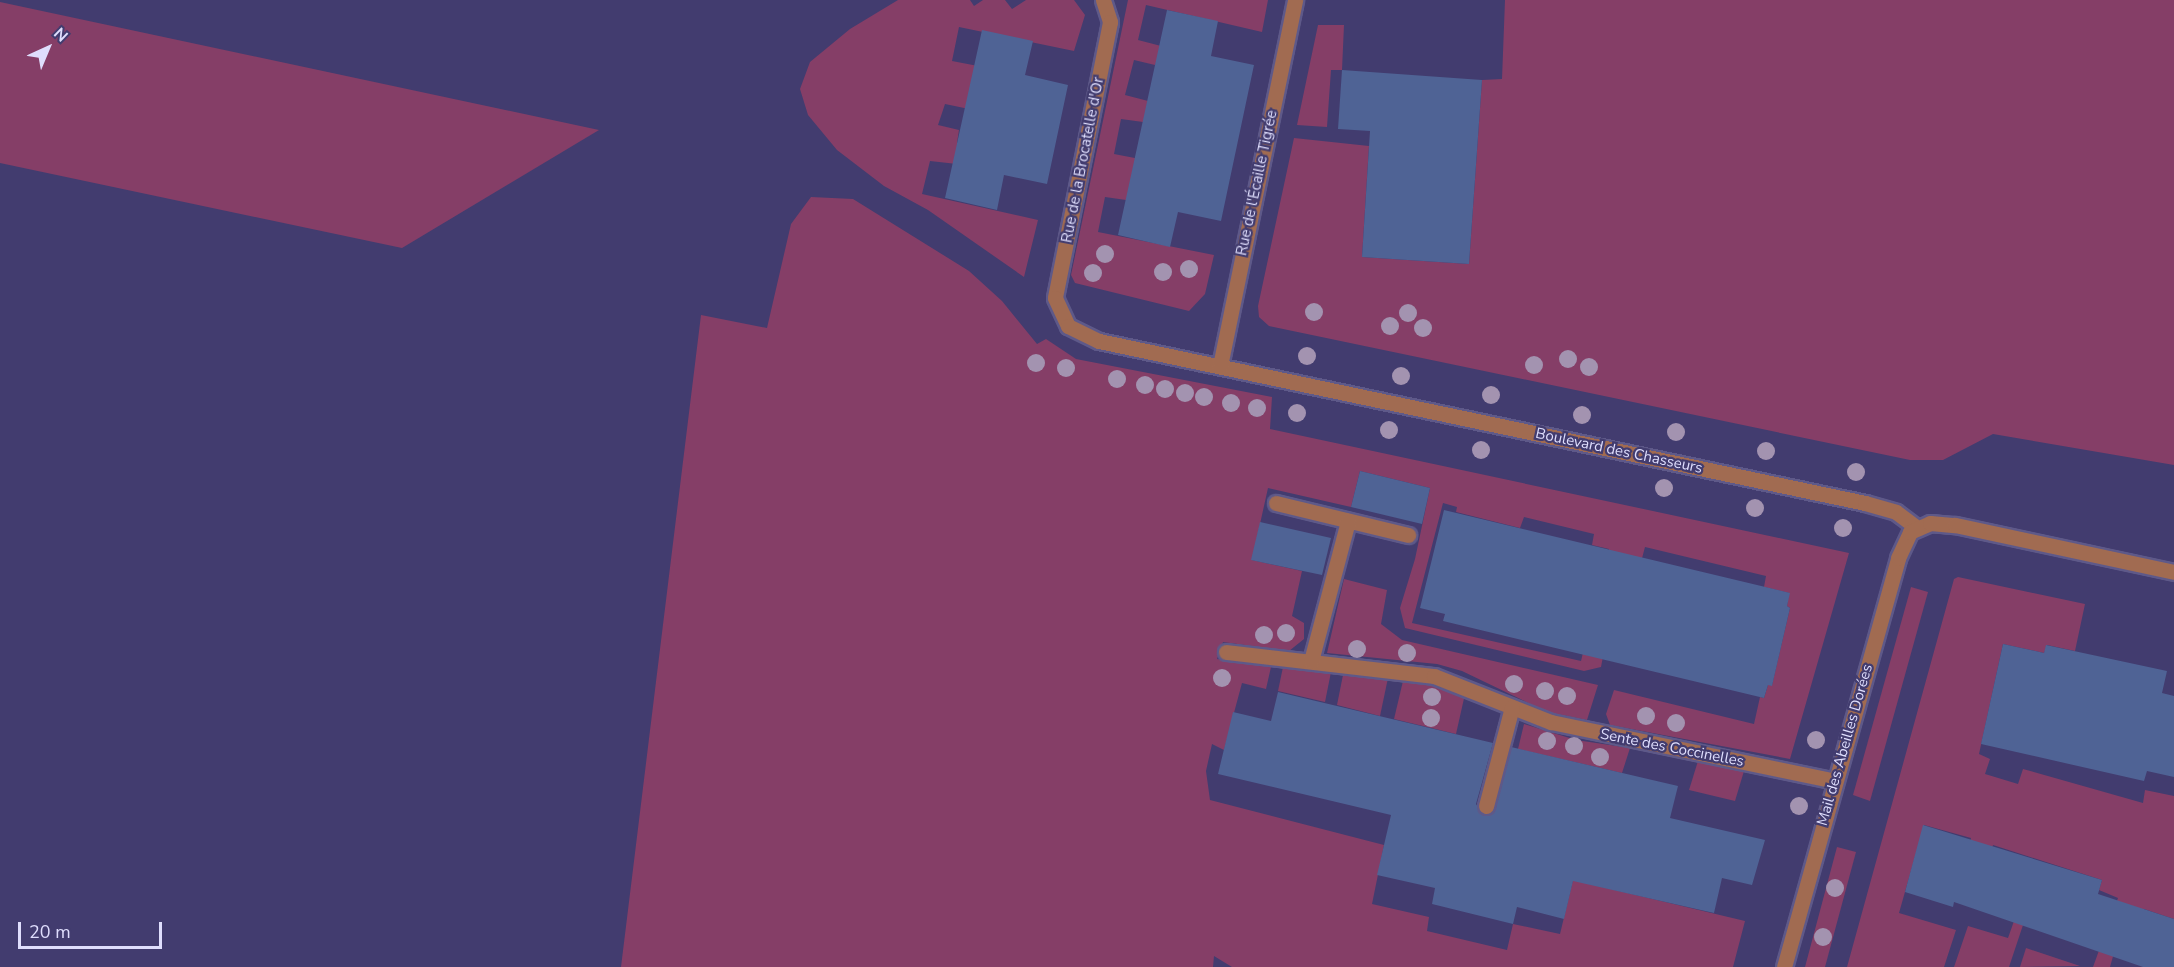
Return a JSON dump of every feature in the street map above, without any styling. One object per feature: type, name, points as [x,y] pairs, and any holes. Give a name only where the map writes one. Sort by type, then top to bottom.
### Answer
[{"type":"street","name":"Rue de la Brocatelle d'Or","points":[[1062,321],[1055,298],[1110,22],[1103,0]]},
{"type":"street","name":"Rue de l'Écaille Tigrée","points":[[1220,366],[1295,0]]},
{"type":"street","name":"Boulevard des Chasseurs","points":[[1062,321],[1099,341],[1865,503],[1896,512],[1916,527]]},
{"type":"street","points":[[1276,503],[1408,535]]},
{"type":"street","points":[[1311,661],[1348,520]]},
{"type":"street","points":[[1916,527],[1930,523],[1955,525],[2174,572]]},
{"type":"street","name":"Mail des Abeilles Dorées","points":[[1784,967],[1898,558],[1905,539],[1916,527]]},
{"type":"street","name":"Sente des Coccinelles","points":[[1226,652],[1434,676],[1577,729],[1835,781]]},
{"type":"street","points":[[1486,806],[1512,706]]},
{"type":"shaded area","points":[[898,0],[970,0],[974,6],[983,0],[1005,0],[1012,9],[1026,0],[1074,0],[1085,15],[1074,51],[959,27],[952,61],[978,66],[969,109],[945,104],[938,125],[959,130],[957,143],[962,144],[957,164],[930,161],[922,194],[1038,220],[1024,277],[928,210],[884,186],[837,150],[808,115],[800,89],[810,62],[850,29]]},
{"type":"shaded area","points":[[1128,0],[1268,0],[1262,32],[1146,5],[1138,40],[1165,47],[1155,65],[1134,60],[1125,95],[1152,102],[1143,122],[1121,119],[1114,154],[1140,159],[1126,200],[1105,197],[1098,232],[1214,255],[1205,294],[1189,311],[1075,283],[1071,275]]},
{"type":"shaded area","points":[[1505,0],[2174,0],[2174,465],[1993,434],[1943,460],[1910,460],[1269,326],[1259,317],[1258,306],[1294,138],[1369,146],[1362,257],[1469,264],[1482,80],[1502,79]]},
{"type":"shaded area","points":[[0,2],[599,130],[402,248],[0,163]]},
{"type":"shaded area","points":[[1318,25],[1344,25],[1342,70],[1331,70],[1327,127],[1297,125]]},
{"type":"shaded area","points":[[811,197],[853,199],[969,271],[1002,301],[1037,344],[1046,339],[1076,359],[1272,397],[1270,429],[1849,553],[1790,759],[1610,725],[1606,714],[1614,690],[1754,724],[1760,697],[1764,698],[1768,685],[1772,685],[1790,608],[1787,606],[1789,593],[1764,587],[1766,576],[1645,547],[1632,596],[1599,588],[1609,549],[1592,545],[1594,534],[1524,517],[1520,528],[1456,512],[1457,507],[1443,503],[1412,623],[1581,661],[1597,595],[1606,641],[1601,667],[1584,671],[1405,628],[1400,608],[1415,559],[1430,488],[1360,471],[1351,507],[1268,488],[1252,560],[1302,571],[1292,616],[1304,623],[1304,639],[1289,651],[1223,642],[1217,659],[1271,667],[1266,689],[1242,683],[1224,750],[1212,744],[1206,771],[1210,800],[1384,845],[1372,904],[1429,917],[1427,931],[1507,950],[1513,924],[1560,934],[1573,880],[1745,921],[1733,967],[1232,967],[1214,956],[1213,967],[621,967],[701,315],[767,328],[791,224]]},
{"type":"shaded area","points":[[1958,577],[2085,604],[2075,651],[2047,645],[2044,653],[2003,644],[1979,754],[1990,759],[1985,774],[2018,784],[2023,769],[2143,803],[2145,790],[2174,796],[2174,919],[2144,909],[2119,935],[2110,967],[2093,967],[2118,898],[2099,890],[2102,880],[1993,845],[1989,858],[1968,854],[1971,838],[1924,825],[1899,913],[1956,930],[1944,967],[1847,967],[1954,579]]},
{"type":"shaded area","points":[[1344,579],[1387,590],[1381,624],[1402,640],[1598,685],[1587,720],[1547,712],[1462,671],[1437,664],[1327,653]]},
{"type":"shaded area","points":[[1911,587],[1928,592],[1870,801],[1853,795]]},
{"type":"shaded area","points":[[1283,667],[1331,672],[1325,702],[1278,691]]},
{"type":"shaded area","points":[[1343,675],[1388,678],[1380,716],[1337,705]]},
{"type":"shaded area","points":[[1403,681],[1433,682],[1465,694],[1456,734],[1394,719]]},
{"type":"shaded area","points":[[1524,724],[1576,740],[1630,748],[1622,773],[1518,749]]},
{"type":"shaded area","points":[[1698,761],[1744,771],[1735,801],[1689,790]]},
{"type":"shaded area","points":[[1837,847],[1856,852],[1825,967],[1805,967]]},
{"type":"shaded area","points":[[2034,892],[2009,967],[1954,967],[1968,926],[2008,938],[2014,921]]},
{"type":"shaded area","points":[[2026,948],[2080,966],[2020,967]]},
{"type":"building","points":[[1167,10],[1218,21],[1211,56],[1254,65],[1221,221],[1178,212],[1170,247],[1118,235]]},
{"type":"building","points":[[982,30],[1033,41],[1025,75],[1068,85],[1047,184],[1004,175],[997,210],[945,198]]},
{"type":"building","points":[[1342,70],[1482,80],[1469,264],[1362,257],[1370,131],[1338,129]]},
{"type":"building","points":[[1360,471],[1430,488],[1422,524],[1351,507]]},
{"type":"building","points":[[1444,510],[1790,593],[1787,606],[1790,608],[1772,686],[1768,685],[1764,698],[1443,621],[1445,614],[1420,608]]},
{"type":"building","points":[[1260,522],[1331,538],[1322,575],[1251,560]]},
{"type":"building","points":[[2003,644],[2044,653],[2046,645],[2167,671],[2162,693],[2174,696],[2174,777],[2147,771],[2144,781],[1981,744]]},
{"type":"building","points":[[1278,692],[1493,743],[1476,804],[1484,816],[1495,809],[1511,747],[1678,786],[1670,818],[1765,840],[1752,885],[1722,878],[1714,913],[1573,881],[1564,919],[1517,907],[1513,924],[1432,904],[1435,888],[1377,875],[1391,815],[1218,774],[1233,712],[1271,721]]},
{"type":"building","points":[[1923,825],[2102,880],[2098,894],[2174,919],[2174,967],[2143,967],[1954,902],[1953,907],[1905,892]]}]
